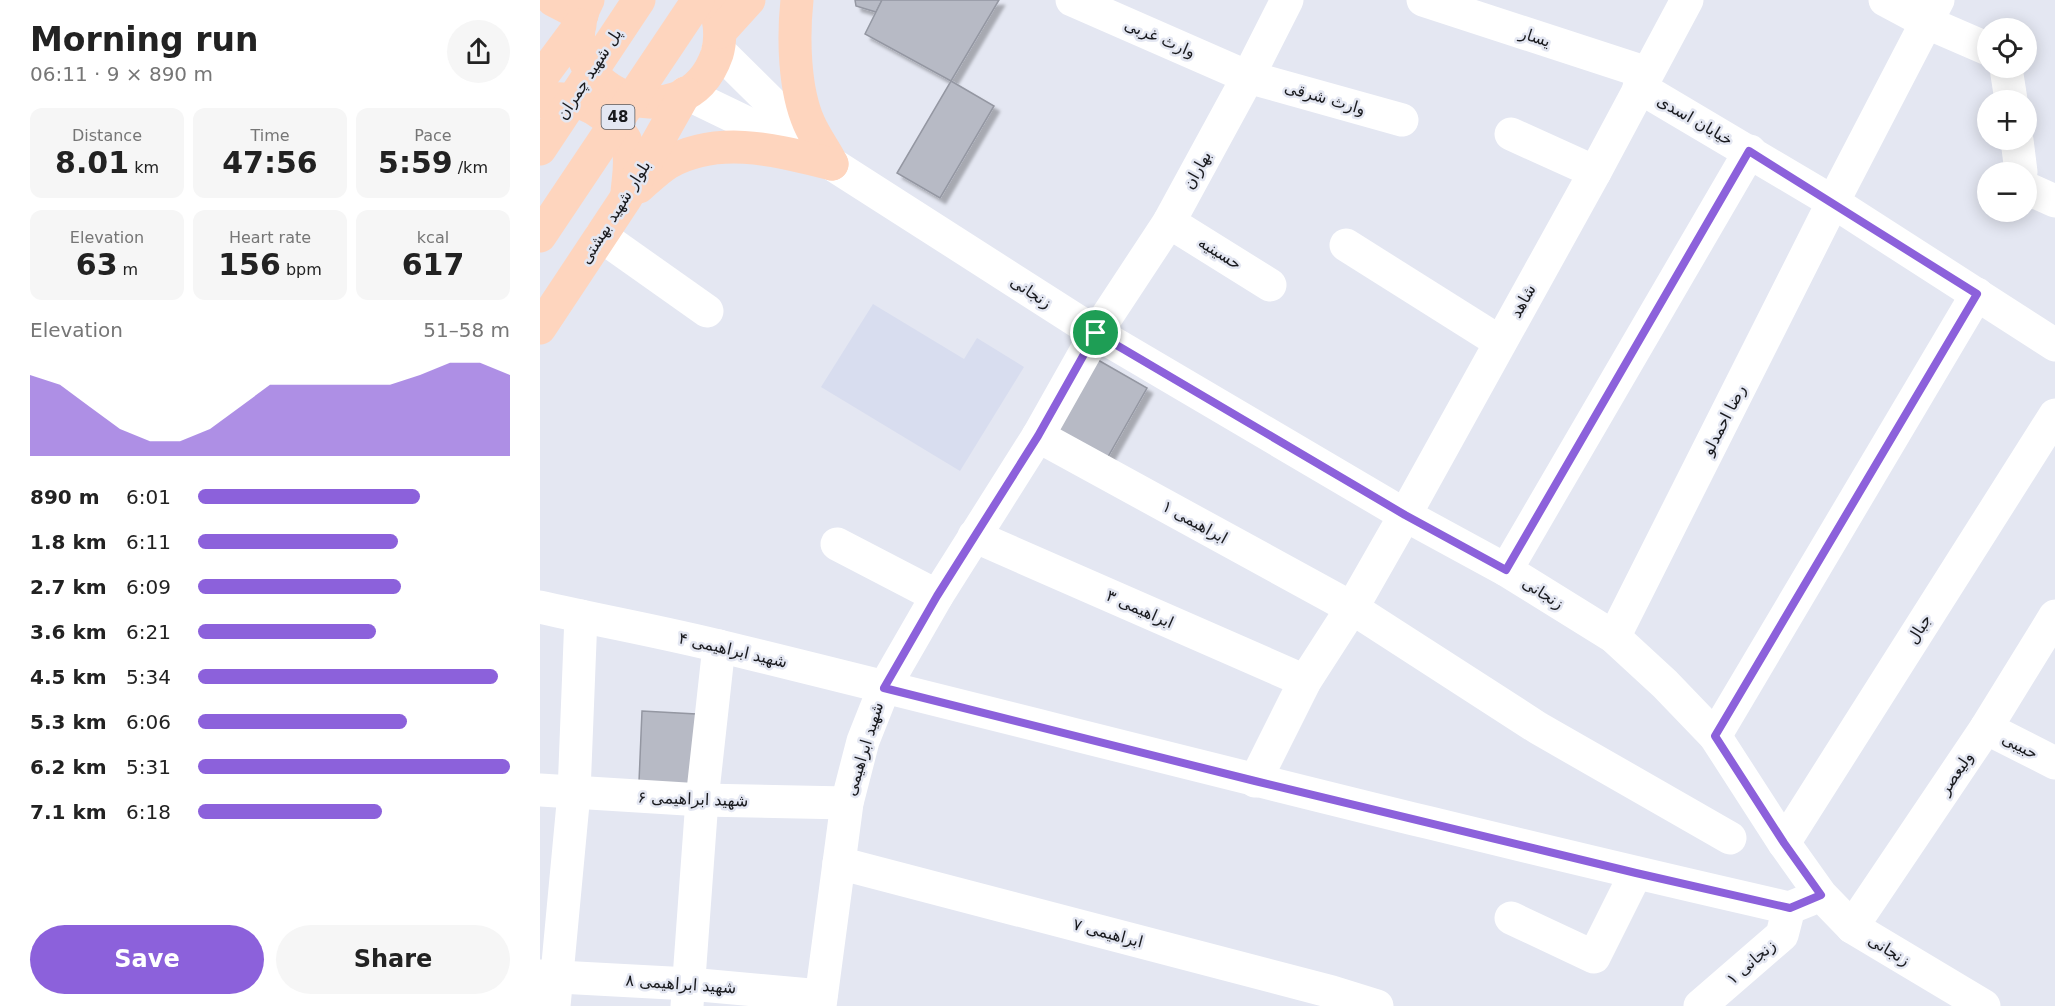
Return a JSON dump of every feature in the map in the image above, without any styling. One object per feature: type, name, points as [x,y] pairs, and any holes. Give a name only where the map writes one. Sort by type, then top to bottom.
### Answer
[{"type":"main road","points":[[553,0],[584,13]]},
{"type":"main road","name":"پل شهید چمران","points":[[540,149],[639,0]]},
{"type":"main road","name":"48","points":[[540,236],[698,0]]},
{"type":"main road","points":[[711,0],[718,18],[719,41]]},
{"type":"main road","points":[[584,13],[581,44],[586,63],[593,74],[612,92],[648,103],[674,98],[685,93],[702,79],[709,70],[719,41],[749,0]]},
{"type":"main road","points":[[797,0],[797,72],[802,96],[809,123],[832,164]]},
{"type":"main road","points":[[540,79],[584,13]]},
{"type":"main road","name":"بلوار شهید بهشتی","points":[[540,328],[626,198],[685,93]]},
{"type":"main road","points":[[540,102],[560,98],[584,104],[608,118],[626,141],[630,164],[626,198]]},
{"type":"main road","points":[[626,198],[667,164],[687,154],[712,149],[735,146],[765,148],[832,164]]},
{"type":"street","name":"وارث غربی","points":[[1072,0],[1248,77]]},
{"type":"street","name":"بهاران","points":[[1096,333],[1169,222],[1287,0]]},
{"type":"street","name":"یسار","points":[[1423,0],[1643,80]]},
{"type":"street","name":"شاهد","points":[[1255,781],[1305,681],[1352,608],[1405,515],[1595,172],[1687,0]]},
{"type":"street","points":[[1884,0],[1933,12],[1977,42]]},
{"type":"street","name":"رضا احمدلو","points":[[1614,638],[1833,202],[1933,12]]},
{"type":"street","points":[[719,41],[832,164]]},
{"type":"street","name":"وارث شرقی","points":[[1248,77],[1402,120]]},
{"type":"street","name":"خیابان اسدی","points":[[1643,80],[1749,151],[1833,202],[2055,345]]},
{"type":"street","points":[[685,93],[832,164]]},
{"type":"street","points":[[1511,134],[1595,172]]},
{"type":"street","points":[[1506,570],[1749,151]]},
{"type":"street","name":"زنجانی","points":[[832,164],[1096,333],[1405,515],[1506,570],[1614,638],[1665,684],[1715,736],[1784,843],[1821,895],[1852,927],[1984,1006]]},
{"type":"street","points":[[2037,193],[2055,201]]},
{"type":"street","name":"حسینیه","points":[[1169,222],[1270,285]]},
{"type":"street","points":[[601,236],[707,311]]},
{"type":"street","points":[[1346,245],[1500,342]]},
{"type":"street","points":[[1715,736],[1977,294]]},
{"type":"street","name":"شهید ابراهیمی","points":[[821,1001],[847,803],[863,741],[884,688],[937,596],[1038,436],[1096,333]]},
{"type":"street","name":"جبال","points":[[1784,843],[2055,415]]},
{"type":"street","name":"ابراهیمی ۱","points":[[1038,436],[1352,608],[1539,728],[1730,838]]},
{"type":"street","name":"ابراهیمی ۳","points":[[974,536],[1305,681]]},
{"type":"street","points":[[837,544],[937,596]]},
{"type":"street","name":"شهید ابراهیمی ۴","points":[[540,607],[719,646],[1255,781],[1790,908]]},
{"type":"street","points":[[550,986],[574,793],[581,616]]},
{"type":"street","name":"ولیعصر","points":[[1852,927],[2052,626]]},
{"type":"street","points":[[688,995],[702,800],[719,646]]},
{"type":"street","name":"حبیبی","points":[[1986,728],[2055,763]]},
{"type":"street","name":"شهید ابراهیمی ۶","points":[[540,790],[702,800],[847,803]]},
{"type":"street","name":"ابراهیمی ۷","points":[[839,863],[1329,999],[1377,1006]]},
{"type":"street","points":[[1511,918],[1594,957],[1636,873]]},
{"type":"street","points":[[1790,908],[1821,895]]},
{"type":"street","name":"زنجانی ۱","points":[[1700,1006],[1782,935],[1790,908]]},
{"type":"street","name":"شهید ابراهیمی ۸","points":[[550,986],[821,1001]]},
{"type":"shaded area","points":[[873,304],[964,359],[977,338],[1024,367],[960,471],[821,387]]},
{"type":"building","points":[[855,0],[882,0],[876,12],[856,6]]},
{"type":"building","points":[[882,0],[999,0],[951,81],[865,34]]},
{"type":"building","points":[[951,81],[994,106],[940,198],[897,173]]},
{"type":"building","points":[[1098,360],[1147,388],[1105,462],[1056,434]]},
{"type":"building","points":[[642,711],[696,714],[693,784],[639,782]]},
{"type":"route","points":[[1749,151],[1977,294],[1715,736],[1784,843],[1821,895],[1790,908],[1255,781],[884,688],[937,596],[1038,436],[1096,333],[1405,515],[1506,570],[1749,151]]}]
